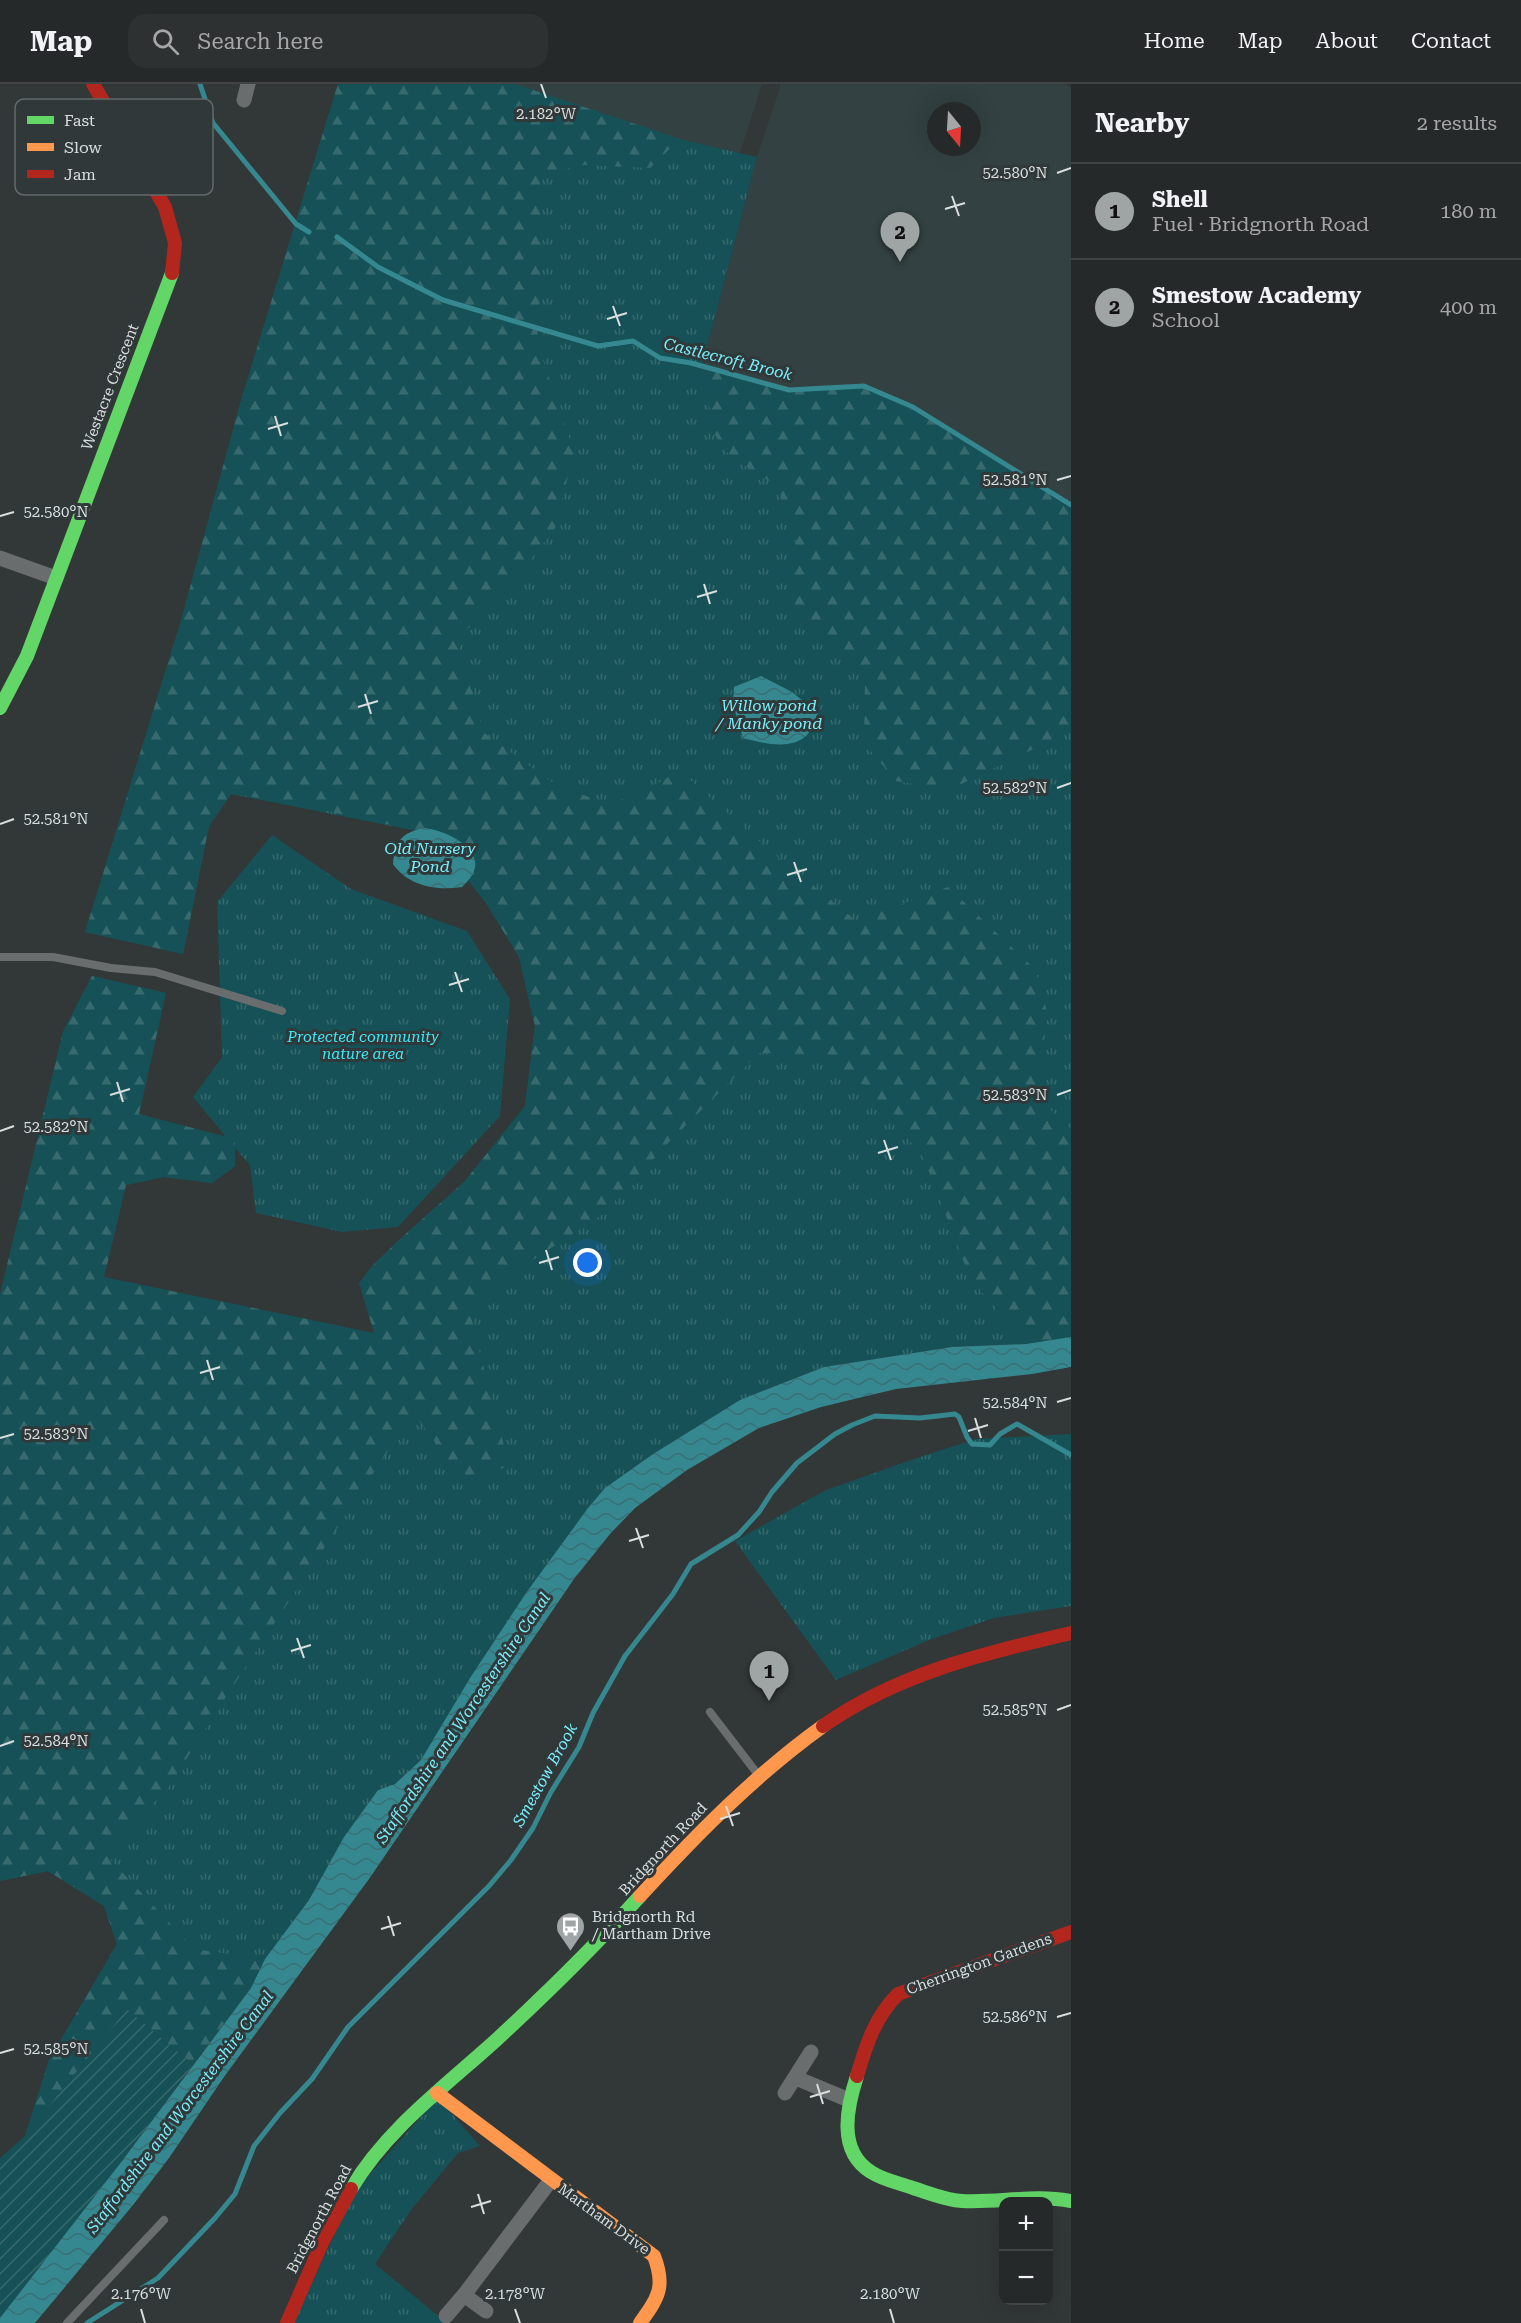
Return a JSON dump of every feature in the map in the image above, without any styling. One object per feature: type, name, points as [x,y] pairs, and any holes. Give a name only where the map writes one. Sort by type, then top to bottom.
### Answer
[{"type":"main road","name":"Westacre Crescent","points":[[93,84],[102,99]]},
{"type":"main road","name":"Westacre Crescent","points":[[0,708],[27,656],[174,267],[177,248],[173,229],[158,195]]},
{"type":"main road","name":"Bridgnorth Road","points":[[287,2323],[330,2227],[366,2166],[385,2143],[560,1981],[716,1816],[758,1775],[824,1725],[865,1700],[901,1683],[942,1666],[1071,1633]]},
{"type":"main road","name":"Cherrington Gardens","points":[[1071,1932],[898,1994],[886,2004],[878,2017],[849,2100],[847,2121],[852,2154],[869,2172],[950,2200],[984,2201],[1029,2196],[1058,2198],[1071,2202]]},
{"type":"main road","name":"Martham Drive","points":[[437,2093],[654,2256],[660,2268],[661,2294],[640,2323]]},
{"type":"street","points":[[244,100],[248,84]]},
{"type":"street","points":[[0,558],[56,578]]},
{"type":"street","points":[[785,2092],[811,2052]]},
{"type":"street","points":[[796,2078],[849,2100]]},
{"type":"street","name":"Martham Drive","points":[[446,2316],[551,2180]]},
{"type":"street","points":[[464,2295],[486,2311]]},
{"type":"lane","points":[[0,957],[54,957],[111,968],[155,972],[282,1011]]},
{"type":"lane","points":[[710,1712],[758,1775]]},
{"type":"lane","points":[[67,2323],[164,2220]]},
{"type":"shaded area","points":[[515,84],[762,84],[740,153],[680,139]]},
{"type":"shaded area","points":[[781,84],[1065,84],[1071,88],[1071,505],[914,407],[864,386],[789,390],[702,366],[757,157]]},
{"type":"green space","name":"Protected community nature area","points":[[338,84],[515,84],[680,139],[757,157],[702,366],[789,390],[864,386],[914,407],[1071,505],[1071,1337],[1026,1344],[952,1347],[824,1367],[740,1400],[653,1454],[605,1488],[526,1593],[470,1678],[421,1761],[395,1784],[378,1790],[344,1837],[309,1900],[265,1959],[251,1988],[193,2065],[127,2009],[25,2136],[49,2060],[117,1944],[104,1906],[48,1871],[0,1881],[0,1295],[63,1032],[92,976],[166,993],[139,1114],[226,1137],[193,1097],[222,1057],[217,902],[272,835],[351,889],[467,931],[510,999],[500,1116],[398,1227],[342,1232],[256,1213],[250,1165],[235,1148],[235,1166],[212,1183],[164,1177],[126,1185],[104,1277],[413,1412],[359,1283],[374,1264],[464,1182],[525,1106],[535,1026],[519,957],[486,903],[432,834],[231,794],[209,826],[183,954],[85,932],[180,624],[242,397]]},
{"type":"green space","points":[[338,84],[515,84],[680,139],[650,168],[584,165],[540,175],[543,251],[537,342],[574,452],[555,528],[512,584],[457,640],[483,732],[550,781],[608,805],[680,771],[774,854],[856,921],[948,887],[1035,969],[1048,1015],[1039,1073],[1041,1101],[1071,1129],[1071,1337],[1026,1344],[970,1278],[924,1159],[867,1087],[810,1054],[759,1053],[669,1142],[603,1214],[467,1303],[509,1465],[474,1482],[451,1463],[413,1413],[168,1788],[105,1854],[194,1949],[265,1959],[251,1988],[193,2065],[127,2009],[25,2136],[49,2060],[117,1944],[104,1906],[48,1871],[0,1881],[0,1295],[63,1032],[92,976],[166,993],[139,1114],[235,1139],[235,1166],[212,1183],[164,1177],[126,1185],[104,1277],[374,1333],[359,1283],[374,1264],[464,1182],[525,1106],[535,1026],[519,957],[486,903],[432,834],[281,801],[231,794],[209,826],[183,954],[85,932],[180,624],[242,397]]},
{"type":"green space","points":[[702,366],[789,390],[864,386],[924,413],[1071,505],[1071,731],[949,790],[896,781],[864,743],[865,678],[841,644],[818,639],[787,606],[797,531],[776,485],[737,461],[721,447],[714,432]]},
{"type":"green space","points":[[1071,1434],[1071,1606],[994,1618],[929,1640],[836,1680],[735,1541],[826,1490],[976,1439]]},
{"type":"green space","points":[[127,2009],[193,2065],[0,2318],[0,2158],[25,2136]]},
{"type":"green space","points":[[438,2098],[480,2146],[458,2153],[411,2210],[375,2264],[447,2323],[294,2323],[354,2192]]},
{"type":"water","name":"Willow pond / Manky pond","points":[[761,676],[792,692],[818,713],[809,733],[800,740],[793,743],[776,744],[743,738],[733,704],[734,687]]},
{"type":"water","name":"Old Nursery Pond","points":[[425,828],[451,836],[460,841],[473,854],[474,871],[462,887],[433,887],[415,882],[393,864],[395,850],[401,839],[410,832]]},
{"type":"water","name":"Staffordshire and Worcestershire Canal","points":[[1071,1337],[1071,1367],[1032,1374],[896,1389],[821,1407],[759,1428],[687,1470],[635,1508],[610,1534],[574,1579],[369,1879],[133,2205],[35,2323],[0,2323],[0,2318],[122,2161],[251,1988],[265,1959],[309,1900],[344,1837],[378,1790],[395,1784],[421,1760],[470,1678],[526,1593],[605,1488],[653,1454],[740,1400],[824,1367],[952,1347],[1026,1344]]},
{"type":"waterway","name":"Castlecroft Brook","points":[[200,84],[205,99]]},
{"type":"waterway","name":"Castlecroft Brook","points":[[213,123],[296,224],[309,232]]},
{"type":"waterway","name":"Castlecroft Brook","points":[[337,237],[378,267],[443,300],[598,346],[633,341],[660,358],[691,363],[789,390],[864,386],[913,407],[1071,505]]},
{"type":"waterway","name":"Smestow Brook","points":[[87,2323],[158,2278],[215,2218],[235,2194],[254,2146],[280,2113],[312,2079],[348,2027],[489,1886],[511,1860],[533,1828],[551,1792],[579,1747],[593,1713],[625,1656],[673,1594],[691,1564],[738,1535],[797,1463],[835,1434],[875,1416],[920,1418],[955,1414],[959,1417],[972,1444],[990,1445],[1000,1434],[1017,1424],[1071,1455]]},
{"type":"traffic: fast","points":[[0,708],[27,656],[172,273]]},
{"type":"traffic: fast","points":[[351,2189],[381,2147],[398,2128],[532,2007],[640,1896]]},
{"type":"traffic: fast","points":[[857,2076],[848,2114],[849,2141],[860,2163],[876,2175],[937,2196],[956,2200],[1044,2198],[1071,2201]]},
{"type":"traffic: slow","points":[[640,1896],[727,1806],[823,1726]]},
{"type":"traffic: slow","points":[[437,2093],[654,2256],[660,2284],[656,2299],[640,2323]]},
{"type":"traffic: jam","points":[[93,84],[102,99]]},
{"type":"traffic: jam","points":[[158,195],[165,207],[175,243],[172,273]]},
{"type":"traffic: jam","points":[[823,1726],[851,1708],[911,1679],[974,1658],[1071,1633]]},
{"type":"traffic: jam","points":[[857,2076],[877,2022],[898,1994],[1071,1932]]},
{"type":"traffic: jam","points":[[287,2323],[322,2243],[351,2189]]},
{"type":"place","name":"Smestow Academy","points":[[900,262]]},
{"type":"place","name":"Shell","points":[[769,1701]]},
{"type":"place","name":"Bridgnorth Rd / Martham Drive","points":[[571,1952]]}]
